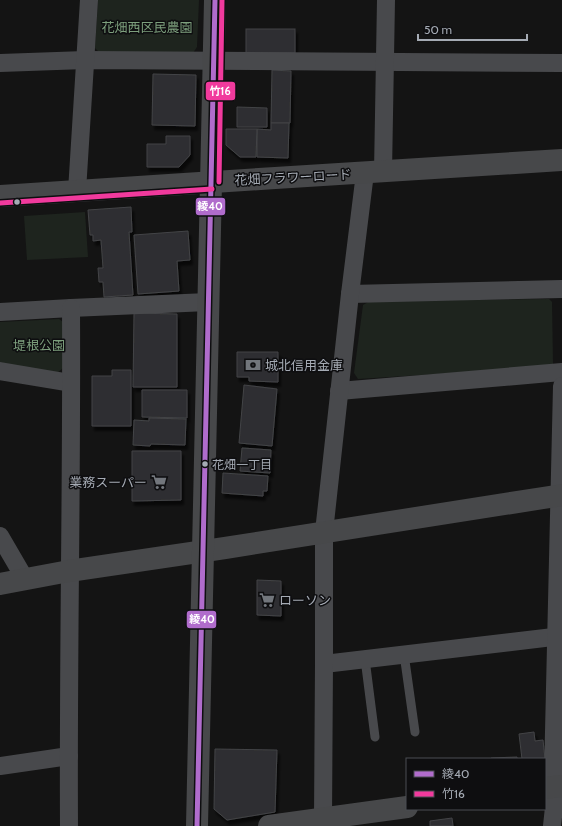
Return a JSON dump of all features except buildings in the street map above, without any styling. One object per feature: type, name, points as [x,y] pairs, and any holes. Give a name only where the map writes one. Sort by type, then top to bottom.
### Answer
[{"type":"street","points":[[77,191],[89,0]]},
{"type":"street","points":[[197,826],[215,0]]},
{"type":"street","points":[[323,822],[324,532],[350,294],[374,172],[385,62],[386,0]]},
{"type":"street","points":[[0,63],[85,60],[562,63]]},
{"type":"street","name":"花畑フラワーロード","points":[[0,196],[562,160]]},
{"type":"street","points":[[350,294],[562,289]]},
{"type":"street","points":[[0,312],[208,302]]},
{"type":"street","points":[[69,826],[71,308]]},
{"type":"street","points":[[0,371],[71,383]]},
{"type":"street","points":[[339,392],[562,372]]},
{"type":"street","points":[[552,826],[555,798],[553,775],[559,636],[562,386]]},
{"type":"street","points":[[0,584],[560,495]]},
{"type":"street","points":[[0,536],[25,579]]},
{"type":"street","points":[[324,664],[559,636]]},
{"type":"street","points":[[0,766],[69,756]]},
{"type":"street","points":[[269,826],[323,822],[406,807]]},
{"type":"lane","points":[[404,654],[415,732]]},
{"type":"lane","points":[[365,659],[374,737]]},
{"type":"green space","name":"花畑西区民農園","points":[[98,0],[199,0],[197,47],[193,53],[100,53],[95,48]]},
{"type":"green space","points":[[85,212],[88,257],[27,260],[24,216]]},
{"type":"green space","points":[[549,299],[552,302],[553,364],[548,367],[358,379],[354,373],[363,305],[370,301]]},
{"type":"green space","name":"堤根公園","points":[[59,319],[63,322],[63,368],[57,373],[0,363],[0,322]]},
{"type":"transit line","name":"綾40","points":[[197,826],[215,0]]},
{"type":"transit line","name":"竹16","points":[[219,182],[222,0]]},
{"type":"transit line","name":"竹16","points":[[0,203],[212,189]]},
{"type":"place","name":"城北信用金庫","points":[[253,365]]},
{"type":"place","name":"花畑一丁目","points":[[205,464]]},
{"type":"place","name":"業務スーパー","points":[[159,482]]},
{"type":"place","name":"ローソン","points":[[267,600]]}]
